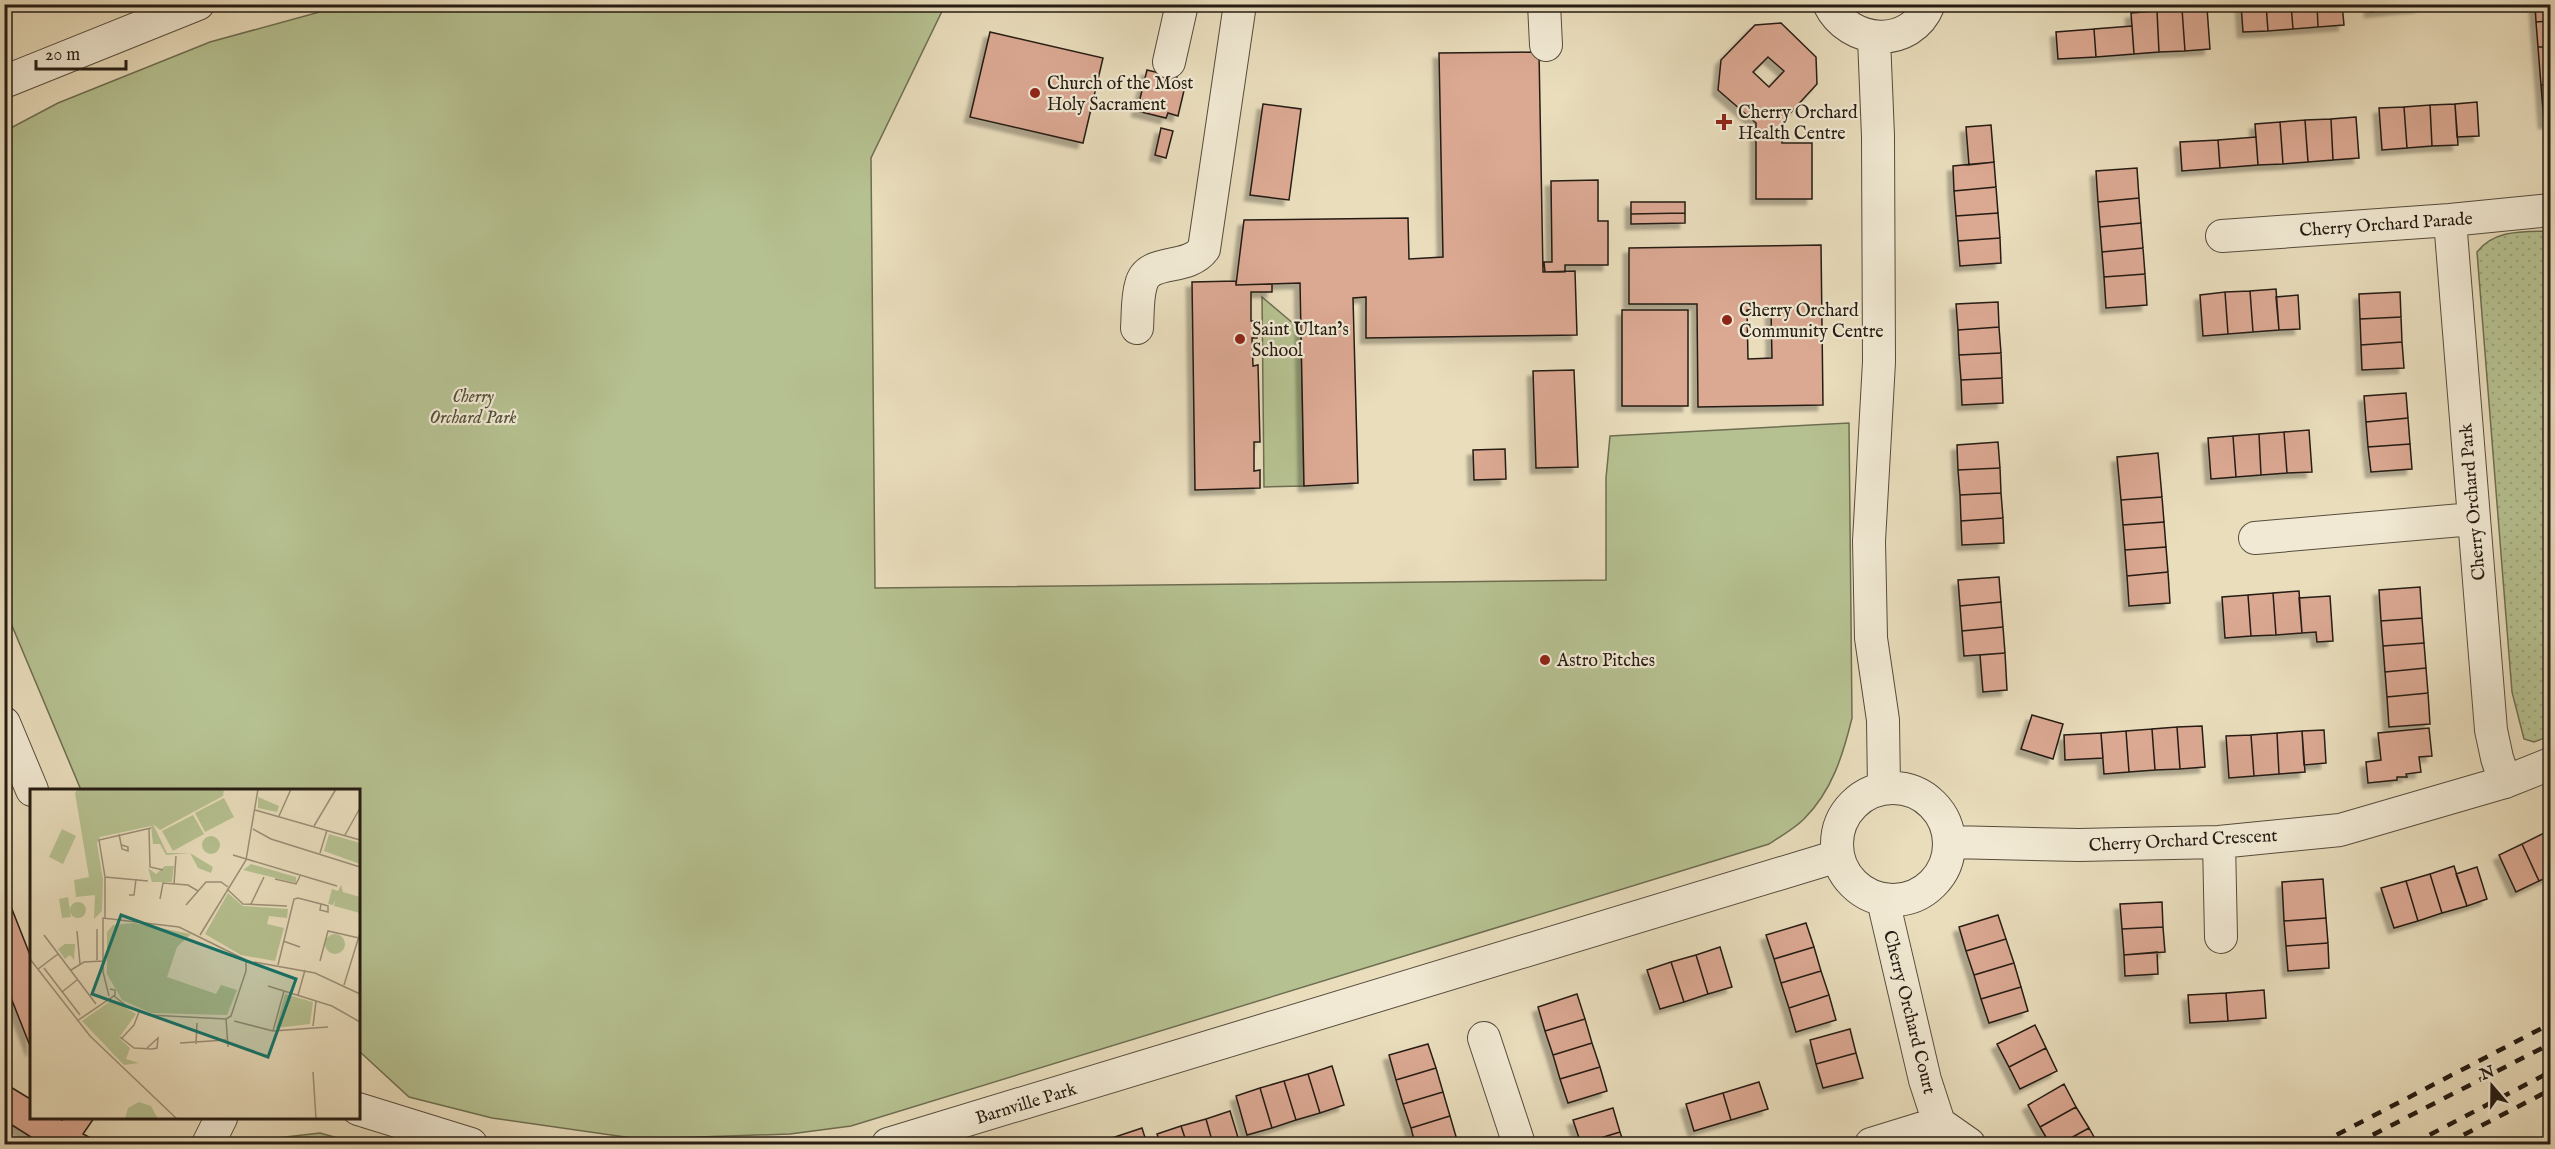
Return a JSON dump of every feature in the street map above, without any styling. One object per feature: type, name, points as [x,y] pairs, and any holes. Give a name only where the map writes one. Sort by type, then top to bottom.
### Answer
[{"type":"street","points":[[4,82],[198,4]]},
{"type":"street","points":[[1169,62],[1182,4]]},
{"type":"street","points":[[1137,328],[1141,284],[1144,276],[1150,270],[1193,260],[1204,249],[1240,4]]},
{"type":"street","points":[[1544,4],[1546,45]]},
{"type":"street","points":[[1828,4],[1834,16],[1851,30],[1874,38],[1899,33],[1914,25],[1929,4]]},
{"type":"street","points":[[1874,38],[1878,136],[1879,362],[1870,552],[1871,638],[1883,720],[1884,788]]},
{"type":"street","name":"Cherry Orchard Parade","points":[[2222,236],[2450,220],[2550,210]]},
{"type":"street","name":"Cherry Orchard Park","points":[[2450,220],[2491,730],[2505,782]]},
{"type":"street","points":[[2255,538],[2473,519]]},
{"type":"street","points":[[4,723],[32,789]]},
{"type":"street","name":"Cherry Orchard Crescent","points":[[1950,842],[2079,845],[2218,842],[2340,830],[2505,782],[2550,764]]},
{"type":"street","points":[[1884,788],[1903,789],[1921,795],[1936,807],[1946,823],[1950,842],[1948,858],[1941,874],[1930,887],[1916,896],[1900,900],[1883,900],[1868,895],[1854,885],[1844,872],[1838,856],[1837,838],[1842,820],[1852,805],[1867,794],[1884,788]]},
{"type":"street","points":[[2218,842],[2221,937]]},
{"type":"street","name":"Barnville Park","points":[[888,1144],[1838,856]]},
{"type":"street","name":"Cherry Orchard Court","points":[[1883,900],[1925,1080],[1939,1123]]},
{"type":"street","points":[[1484,1038],[1519,1144]]},
{"type":"street","points":[[360,1110],[471,1144]]},
{"type":"street","points":[[208,1144],[220,1119]]},
{"type":"street","points":[[1871,1144],[1939,1123],[1969,1144]]},
{"type":"green space","name":"Cherry Orchard Park","points":[[345,5],[945,5],[871,158],[875,588],[1606,580],[1606,478],[1610,436],[1849,423],[1852,718],[1835,772],[1822,797],[1804,819],[1769,844],[851,1126],[790,1134],[639,1139],[492,1118],[409,1097],[360,1052],[360,789],[81,789],[5,609],[5,131],[58,103],[210,42]]},
{"type":"green space","points":[[2550,231],[2550,736],[2534,742],[2524,739],[2512,692],[2477,252],[2492,239],[2510,233]]},
{"type":"green space","points":[[1262,297],[1301,330],[1304,486],[1264,487]]},
{"type":"green space","points":[[320,1133],[359,1144],[269,1144],[277,1138]]},
{"type":"building","points":[[2241,4],[2266,4],[2268,31],[2243,32]]},
{"type":"building","points":[[2266,4],[2291,4],[2293,29],[2268,31]]},
{"type":"building","points":[[2291,4],[2317,4],[2318,27],[2293,29]]},
{"type":"building","points":[[2317,4],[2342,4],[2344,25],[2318,27]]},
{"type":"building","points":[[2370,4],[2395,4],[2395,9],[2370,12]]},
{"type":"building","points":[[2395,4],[2420,4],[2420,7],[2395,9]]},
{"type":"building","points":[[2535,4],[2550,4],[2550,21],[2536,22]]},
{"type":"building","points":[[2207,8],[2210,49],[2185,51],[2182,9]]},
{"type":"building","points":[[2182,9],[2185,51],[2159,52],[2157,11]]},
{"type":"building","points":[[2157,11],[2159,52],[2134,54],[2131,13]]},
{"type":"building","points":[[2550,21],[2550,47],[2538,47],[2536,22]]},
{"type":"building","points":[[1781,23],[1816,57],[1817,84],[1782,122],[1782,143],[1812,143],[1812,199],[1756,199],[1756,123],[1718,90],[1721,60],[1755,25]],"holes":[[[1768,57],[1784,71],[1769,87],[1753,72]]]},
{"type":"building","points":[[2132,26],[2134,54],[2096,57],[2094,29]]},
{"type":"building","points":[[2094,29],[2096,57],[2058,59],[2056,32]]},
{"type":"building","name":"Church of the Most Holy Sacrament","points":[[990,32],[1103,58],[1083,143],[970,117]]},
{"type":"building","points":[[2538,47],[2550,47],[2550,85],[2541,85]]},
{"type":"building","points":[[1539,52],[1543,272],[1575,271],[1577,335],[1366,338],[1366,297],[1353,298],[1358,483],[1304,486],[1300,283],[1236,285],[1244,220],[1408,218],[1409,259],[1443,257],[1439,53]]},
{"type":"building","points":[[1147,70],[1177,77],[1176,80],[1186,82],[1178,116],[1168,113],[1166,118],[1137,111]]},
{"type":"building","points":[[2541,85],[2550,85],[2550,123],[2544,123]]},
{"type":"building","points":[[2477,102],[2479,136],[2457,137],[2455,104]]},
{"type":"building","points":[[1263,104],[1301,109],[1289,200],[1250,195]]},
{"type":"building","points":[[2455,104],[2458,145],[2432,146],[2430,105]]},
{"type":"building","points":[[2430,105],[2432,146],[2407,148],[2404,107]]},
{"type":"building","points":[[2404,107],[2407,148],[2382,150],[2379,108]]},
{"type":"building","points":[[2356,117],[2359,158],[2333,160],[2331,119]]},
{"type":"building","points":[[2331,119],[2333,160],[2308,162],[2305,120]]},
{"type":"building","points":[[2305,120],[2308,162],[2283,164],[2280,122]]},
{"type":"building","points":[[2280,122],[2283,164],[2258,165],[2255,124]]},
{"type":"building","points":[[1991,125],[1994,162],[1969,165],[1966,127]]},
{"type":"building","points":[[1161,128],[1173,131],[1166,158],[1155,155]]},
{"type":"building","points":[[2256,137],[2258,165],[2220,168],[2218,140]]},
{"type":"building","points":[[2218,140],[2220,168],[2182,171],[2180,142]]},
{"type":"building","points":[[1994,162],[1996,187],[1954,191],[1953,166]]},
{"type":"building","points":[[2137,168],[2139,198],[2098,202],[2096,171]]},
{"type":"building","points":[[1598,180],[1598,221],[1608,221],[1608,265],[1565,265],[1565,272],[1545,272],[1544,262],[1552,262],[1551,181]]},
{"type":"building","points":[[1996,187],[1998,213],[1956,216],[1954,191]]},
{"type":"building","points":[[2139,198],[2141,223],[2100,227],[2098,202]]},
{"type":"building","points":[[1631,202],[1685,202],[1685,213],[1631,214]]},
{"type":"building","points":[[1685,213],[1685,223],[1631,224],[1631,214]]},
{"type":"building","points":[[1998,213],[2000,238],[1958,241],[1956,216]]},
{"type":"building","points":[[2141,223],[2143,248],[2102,252],[2100,227]]},
{"type":"building","points":[[2000,238],[2001,263],[1960,266],[1958,241]]},
{"type":"building","points":[[1821,245],[1823,405],[1698,407],[1697,304],[1629,304],[1629,248]],"holes":[[[1771,309],[1772,358],[1748,359],[1747,310]]]},
{"type":"building","points":[[2143,248],[2145,274],[2104,277],[2102,252]]},
{"type":"building","points":[[2145,274],[2147,305],[2106,308],[2104,277]]},
{"type":"building","points":[[1236,281],[1236,285],[1272,284],[1272,292],[1251,292],[1251,321],[1257,321],[1257,338],[1252,338],[1253,366],[1258,365],[1260,442],[1254,442],[1254,471],[1260,470],[1260,488],[1195,490],[1192,282]]},
{"type":"building","points":[[2276,289],[2279,330],[2253,332],[2250,291]]},
{"type":"building","points":[[2250,291],[2253,332],[2228,334],[2225,292]]},
{"type":"building","points":[[2225,292],[2228,334],[2203,336],[2200,295]]},
{"type":"building","points":[[2400,292],[2401,317],[2360,319],[2359,294]]},
{"type":"building","points":[[2298,295],[2300,329],[2279,330],[2276,297]]},
{"type":"building","points":[[1998,302],[1999,327],[1958,330],[1956,304]]},
{"type":"building","points":[[1622,310],[1688,310],[1688,406],[1622,406]]},
{"type":"building","points":[[2401,317],[2402,342],[2361,345],[2360,319]]},
{"type":"building","points":[[1999,327],[2001,353],[1959,355],[1958,330]]},
{"type":"building","points":[[2402,342],[2404,368],[2362,370],[2361,345]]},
{"type":"building","points":[[2001,353],[2002,378],[1961,380],[1959,355]]},
{"type":"building","points":[[1574,370],[1578,467],[1536,468],[1533,371]]},
{"type":"building","points":[[2002,378],[2003,403],[1962,405],[1961,380]]},
{"type":"building","points":[[2406,393],[2408,418],[2366,422],[2364,396]]},
{"type":"building","points":[[2408,418],[2410,444],[2368,447],[2366,422]]},
{"type":"building","points":[[2309,430],[2312,472],[2287,473],[2284,432]]},
{"type":"building","points":[[2284,432],[2287,473],[2261,475],[2259,434]]},
{"type":"building","points":[[2259,434],[2261,475],[2236,477],[2233,436]]},
{"type":"building","points":[[2233,436],[2236,477],[2211,479],[2208,438]]},
{"type":"building","points":[[1998,442],[2000,468],[1958,470],[1957,445]]},
{"type":"building","points":[[2410,444],[2412,469],[2371,472],[2368,447]]},
{"type":"building","points":[[1505,449],[1506,479],[1474,480],[1473,450]]},
{"type":"building","points":[[2158,453],[2162,497],[2121,500],[2117,457]]},
{"type":"building","points":[[2000,468],[2001,493],[1960,495],[1958,470]]},
{"type":"building","points":[[2001,493],[2003,518],[1961,521],[1960,495]]},
{"type":"building","points":[[2162,497],[2164,522],[2123,525],[2121,500]]},
{"type":"building","points":[[2003,518],[2004,543],[1962,545],[1961,521]]},
{"type":"building","points":[[2164,522],[2166,547],[2125,550],[2123,525]]},
{"type":"building","points":[[2166,547],[2168,572],[2127,576],[2125,550]]},
{"type":"building","points":[[2168,572],[2170,603],[2129,606],[2127,576]]},
{"type":"building","points":[[1999,577],[2001,602],[1960,606],[1958,580]]},
{"type":"building","points":[[2420,587],[2422,618],[2381,621],[2379,590]]},
{"type":"building","points":[[2299,591],[2302,633],[2276,635],[2273,593]]},
{"type":"building","points":[[2273,593],[2276,635],[2251,636],[2248,595]]},
{"type":"building","points":[[2248,595],[2251,636],[2225,638],[2222,597]]},
{"type":"building","points":[[2330,596],[2333,641],[2317,642],[2316,632],[2302,633],[2299,598]]},
{"type":"building","points":[[2001,602],[2003,627],[1962,631],[1960,606]]},
{"type":"building","points":[[2422,618],[2424,643],[2383,646],[2381,621]]},
{"type":"building","points":[[2003,627],[2005,653],[1964,656],[1962,631]]},
{"type":"building","points":[[2424,643],[2426,668],[2385,672],[2383,646]]},
{"type":"building","points":[[2005,653],[2007,690],[1983,692],[1980,655]]},
{"type":"building","points":[[2426,668],[2428,693],[2387,697],[2385,672]]},
{"type":"building","points":[[2428,693],[2430,724],[2389,727],[2387,697]]},
{"type":"building","points":[[2032,715],[2063,724],[2053,759],[2021,749]]},
{"type":"building","points":[[2202,726],[2205,767],[2180,769],[2177,727]]},
{"type":"building","points":[[2177,727],[2180,769],[2155,770],[2152,729]]},
{"type":"building","points":[[2429,728],[2432,756],[2419,757],[2421,772],[2406,774],[2407,777],[2397,777],[2397,780],[2368,783],[2366,762],[2381,760],[2378,733]]},
{"type":"building","points":[[2152,729],[2155,770],[2129,772],[2126,731]]},
{"type":"building","points":[[2324,730],[2326,763],[2304,765],[2302,731]]},
{"type":"building","points":[[2126,731],[2129,772],[2104,774],[2101,733]]},
{"type":"building","points":[[2302,731],[2305,772],[2279,774],[2277,733]]},
{"type":"building","points":[[2101,733],[2103,758],[2065,760],[2064,735]]},
{"type":"building","points":[[2277,733],[2279,774],[2254,776],[2251,735]]},
{"type":"building","points":[[2251,735],[2254,776],[2229,778],[2226,736]]},
{"type":"building","points":[[2544,833],[2550,846],[2550,876],[2539,881],[2522,844]]},
{"type":"building","points":[[2522,844],[2539,881],[2516,892],[2499,855]]},
{"type":"building","points":[[2454,866],[2467,906],[2442,913],[2430,874]]},
{"type":"building","points":[[2477,867],[2487,899],[2467,906],[2456,874]]},
{"type":"building","points":[[2430,874],[2442,913],[2418,921],[2406,881]]},
{"type":"building","points":[[2323,879],[2326,918],[2284,921],[2282,882]]},
{"type":"building","points":[[2406,881],[2418,921],[2394,928],[2381,888]]},
{"type":"building","points":[[4,889],[30,955],[30,1046],[4,980]]},
{"type":"building","points":[[2162,902],[2163,927],[2122,929],[2120,904]]},
{"type":"building","points":[[1998,915],[2006,939],[1966,951],[1959,927]]},
{"type":"building","points":[[2326,918],[2328,943],[2286,946],[2284,921]]},
{"type":"building","points":[[1806,923],[1814,947],[1774,959],[1766,935]]},
{"type":"building","points":[[2163,927],[2165,952],[2124,955],[2122,929]]},
{"type":"building","points":[[2006,939],[2014,963],[1974,975],[1966,951]]},
{"type":"building","points":[[2328,943],[2329,968],[2288,971],[2286,946]]},
{"type":"building","points":[[1720,947],[1732,987],[1708,994],[1696,955]]},
{"type":"building","points":[[1814,947],[1821,971],[1781,983],[1774,959]]},
{"type":"building","points":[[2157,952],[2158,974],[2125,976],[2124,955]]},
{"type":"building","points":[[1696,955],[1708,994],[1684,1002],[1671,962]]},
{"type":"building","points":[[1671,962],[1684,1002],[1660,1009],[1647,970]]},
{"type":"building","points":[[2014,963],[2021,987],[1981,999],[1974,975]]},
{"type":"building","points":[[1821,971],[1829,995],[1789,1008],[1781,983]]},
{"type":"building","points":[[2021,987],[2028,1011],[1989,1023],[1981,999]]},
{"type":"building","points":[[2264,990],[2266,1018],[2228,1021],[2226,993]]},
{"type":"building","points":[[2226,993],[2228,1021],[2190,1023],[2188,995]]},
{"type":"building","points":[[1577,994],[1585,1019],[1545,1031],[1538,1007]]},
{"type":"building","points":[[1829,995],[1836,1020],[1796,1032],[1789,1008]]},
{"type":"building","points":[[1585,1019],[1592,1043],[1553,1055],[1545,1031]]},
{"type":"building","points":[[2035,1025],[2046,1048],[2009,1067],[1997,1044]]},
{"type":"building","points":[[1850,1029],[1856,1053],[1816,1064],[1810,1040]]},
{"type":"building","points":[[1592,1043],[1600,1067],[1560,1079],[1553,1055]]},
{"type":"building","points":[[1428,1044],[1436,1068],[1396,1080],[1389,1055]]},
{"type":"building","points":[[2046,1048],[2057,1071],[2020,1089],[2009,1067]]},
{"type":"building","points":[[1856,1053],[1863,1078],[1823,1088],[1816,1064]]},
{"type":"building","points":[[1332,1066],[1344,1105],[1320,1113],[1308,1074]]},
{"type":"building","points":[[1600,1067],[1607,1091],[1568,1103],[1560,1079]]},
{"type":"building","points":[[1436,1068],[1443,1092],[1403,1104],[1396,1080]]},
{"type":"building","points":[[1308,1074],[1320,1113],[1296,1120],[1284,1081]]},
{"type":"building","points":[[1284,1081],[1296,1120],[1272,1128],[1260,1088]]},
{"type":"building","points":[[1759,1082],[1768,1109],[1731,1120],[1723,1093]]},
{"type":"building","points":[[4,1083],[30,1099],[30,1119],[93,1119],[83,1134],[89,1137],[84,1144],[42,1144],[4,1120]]},
{"type":"building","points":[[2064,1084],[2076,1107],[2040,1127],[2028,1105]]},
{"type":"building","points":[[1260,1088],[1272,1128],[1247,1135],[1236,1096]]},
{"type":"building","points":[[1443,1092],[1450,1116],[1411,1128],[1403,1104]]},
{"type":"building","points":[[1723,1093],[1731,1120],[1694,1131],[1686,1104]]},
{"type":"building","points":[[2076,1107],[2089,1128],[2060,1144],[2050,1144],[2040,1127]]},
{"type":"building","points":[[1613,1108],[1620,1132],[1581,1144],[1573,1120]]},
{"type":"building","points":[[1230,1111],[1240,1144],[1213,1144],[1206,1119]]},
{"type":"building","points":[[1450,1116],[1457,1140],[1444,1144],[1415,1144],[1411,1128]]},
{"type":"building","points":[[1206,1119],[1213,1144],[1187,1144],[1181,1126]]},
{"type":"building","points":[[1181,1126],[1187,1144],[1161,1144],[1157,1134]]},
{"type":"building","points":[[1142,1128],[1147,1144],[1121,1144],[1118,1136]]},
{"type":"building","points":[[2089,1128],[2098,1144],[2060,1144]]},
{"type":"building","points":[[1620,1132],[1624,1144],[1581,1144]]},
{"type":"building","points":[[1118,1136],[1121,1144],[1094,1144]]},
{"type":"railway","points":[[2319,1144],[2550,1024]]},
{"type":"railway","points":[[2355,1144],[2550,1044]]},
{"type":"railway","points":[[2412,1144],[2550,1072]]},
{"type":"railway","points":[[2446,1144],[2550,1090]]},
{"type":"place","name":"Church of the Most Holy Sacrament","points":[[1035,93]]},
{"type":"place","name":"Cherry Orchard Health Centre","points":[[1724,122]]},
{"type":"place","name":"Cherry Orchard Community Centre","points":[[1727,320]]},
{"type":"place","name":"Saint Ultan’s School","points":[[1240,339]]},
{"type":"place","name":"Astro Pitches","points":[[1545,660]]}]
